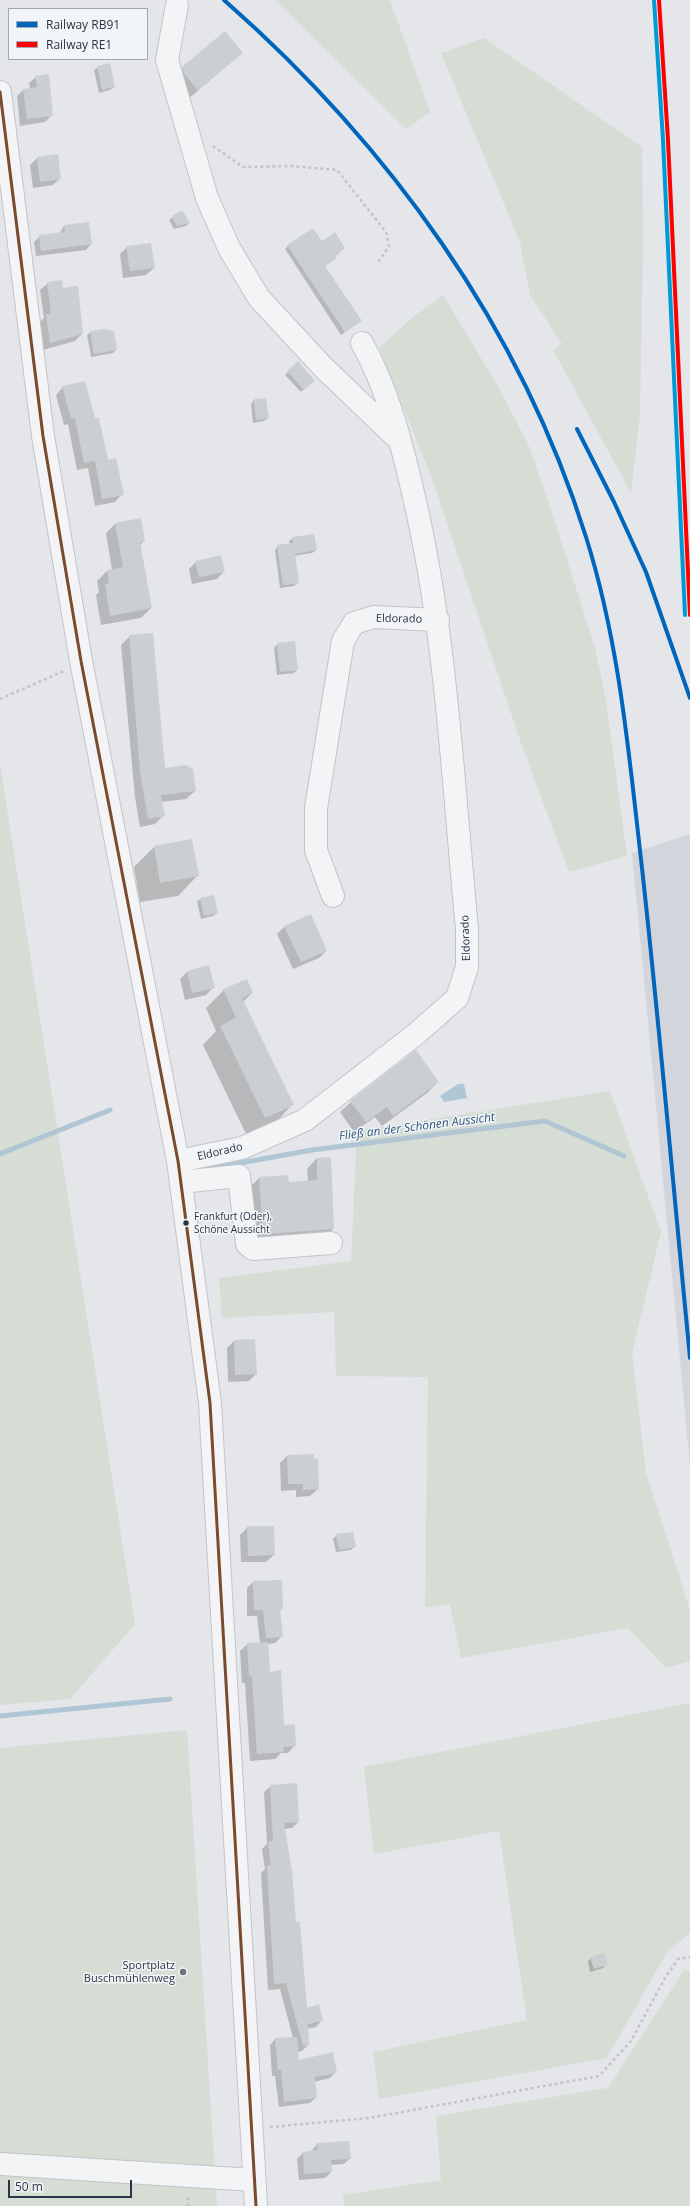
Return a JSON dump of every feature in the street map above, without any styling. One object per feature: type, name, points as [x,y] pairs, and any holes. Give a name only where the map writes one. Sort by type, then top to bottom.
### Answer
[{"type":"street","points":[[177,5],[167,60],[207,198],[229,248],[258,298],[323,367],[400,442]]},
{"type":"street","points":[[0,92],[44,436],[81,661],[178,1161],[210,1404],[256,2206]]},
{"type":"street","name":"Eldorado","points":[[178,1161],[242,1148],[305,1120],[416,1034],[457,998],[467,967],[467,929],[438,620],[425,541],[400,442],[376,368],[362,343]]},
{"type":"street","name":"Eldorado","points":[[333,896],[316,850],[316,808],[343,641],[354,623],[374,618],[438,620]]},
{"type":"street","points":[[181,1182],[239,1176],[247,1244],[254,1249],[331,1243]]},
{"type":"street","points":[[0,2164],[254,2180]]},
{"type":"path","points":[[212,146],[243,167],[292,166],[337,170],[386,232],[389,246],[376,264]]},
{"type":"path","points":[[0,699],[51,678],[81,661]]},
{"type":"path","points":[[251,2129],[369,2118],[599,2076],[631,2041],[665,1978],[678,1959],[690,1957]]},
{"type":"shaded area","points":[[275,0],[390,0],[430,112],[406,129]]},
{"type":"shaded area","points":[[484,38],[642,147],[643,245],[640,414],[631,493],[553,350],[562,344],[530,295],[520,242],[441,53]]},
{"type":"shaded area","points":[[443,295],[500,390],[528,444],[547,497],[595,648],[606,701],[627,856],[569,872],[521,743],[432,478],[379,348],[413,317]]},
{"type":"shaded area","points":[[0,764],[135,1624],[70,1699],[0,1705]]},
{"type":"shaded area","points":[[690,834],[690,1466],[632,853]]},
{"type":"shaded area","points":[[610,1091],[661,1232],[632,1353],[646,1473],[690,1610],[690,1661],[666,1668],[628,1628],[461,1658],[450,1604],[425,1607],[428,1377],[336,1376],[334,1312],[222,1318],[219,1278],[351,1261],[357,1131]]},
{"type":"shaded area","points":[[690,1703],[690,1933],[667,1952],[607,2058],[379,2099],[373,2052],[527,2020],[499,1831],[374,1854],[364,1767]]},
{"type":"shaded area","points":[[187,1730],[217,2206],[0,2206],[0,1748]]},
{"type":"shaded area","points":[[684,1970],[690,1971],[690,2206],[344,2206],[343,2195],[441,2180],[436,2116],[608,2088]]},
{"type":"water","points":[[458,1084],[464,1084],[467,1098],[444,1102],[440,1096]]},
{"type":"building","points":[[225,31],[243,53],[198,90],[184,74],[182,67]]},
{"type":"building","points":[[110,63],[115,87],[102,90],[97,66]]},
{"type":"building","points":[[49,74],[53,116],[27,119],[23,89],[37,87],[35,76]]},
{"type":"building","points":[[58,154],[61,179],[40,182],[37,157]]},
{"type":"building","points":[[182,210],[190,223],[177,226],[172,216]]},
{"type":"building","points":[[89,222],[92,244],[41,251],[39,235],[65,232],[64,225]]},
{"type":"building","points":[[313,228],[322,241],[335,232],[345,248],[335,255],[337,258],[325,266],[362,321],[345,332],[287,245]]},
{"type":"building","points":[[151,243],[155,268],[130,271],[126,246]]},
{"type":"building","points":[[62,280],[63,288],[78,286],[83,334],[50,343],[46,314],[51,314],[47,282]]},
{"type":"building","points":[[104,329],[114,331],[117,350],[94,354],[90,331]]},
{"type":"building","points":[[298,361],[315,381],[304,390],[287,371]]},
{"type":"building","points":[[85,381],[95,418],[99,418],[108,460],[116,458],[124,495],[102,499],[95,461],[84,463],[75,418],[71,419],[62,386]]},
{"type":"building","points":[[266,398],[269,418],[256,420],[254,399]]},
{"type":"building","points":[[141,518],[145,541],[140,542],[152,608],[110,616],[105,584],[109,583],[107,570],[123,567],[115,523]]},
{"type":"building","points":[[314,534],[317,550],[295,554],[299,583],[283,585],[277,545],[293,543],[292,537]]},
{"type":"building","points":[[221,555],[225,572],[199,577],[195,561]]},
{"type":"building","points":[[153,633],[165,768],[186,765],[193,769],[196,791],[161,795],[165,816],[148,819],[140,771],[129,635]]},
{"type":"building","points":[[295,641],[298,670],[280,672],[277,643]]},
{"type":"building","points":[[192,839],[199,876],[160,883],[154,846]]},
{"type":"building","points":[[214,895],[218,913],[204,916],[200,898]]},
{"type":"building","points":[[311,914],[327,951],[301,962],[284,926]]},
{"type":"building","points":[[209,965],[215,988],[192,993],[187,971]]},
{"type":"building","points":[[247,979],[253,993],[242,998],[294,1105],[265,1118],[220,1026],[236,1018],[223,989]]},
{"type":"building","points":[[416,1050],[439,1082],[393,1116],[387,1107],[366,1122],[350,1101]]},
{"type":"building","points":[[331,1157],[334,1229],[263,1234],[259,1177],[288,1175],[289,1182],[317,1180],[317,1158]]},
{"type":"building","points":[[255,1339],[257,1374],[235,1375],[234,1340]]},
{"type":"building","points":[[314,1454],[314,1459],[318,1458],[319,1489],[303,1490],[303,1484],[288,1484],[287,1455]]},
{"type":"building","points":[[247,1526],[274,1526],[275,1555],[248,1556]]},
{"type":"building","points":[[353,1532],[356,1547],[339,1550],[336,1534]]},
{"type":"building","points":[[282,1580],[283,1609],[280,1609],[283,1637],[266,1638],[263,1610],[254,1610],[253,1581]]},
{"type":"building","points":[[268,1642],[270,1672],[281,1670],[284,1725],[295,1724],[296,1746],[283,1747],[284,1752],[257,1754],[252,1676],[249,1677],[247,1643]]},
{"type":"building","points":[[297,1783],[299,1822],[284,1823],[292,1871],[296,1922],[300,1922],[307,2008],[319,2004],[323,2021],[308,2024],[309,2045],[303,2046],[286,1983],[274,1984],[267,1866],[271,1865],[268,1842],[273,1841],[270,1785]]},
{"type":"building","points":[[604,1953],[608,1965],[594,1969],[590,1957]]},
{"type":"building","points":[[297,2037],[299,2060],[333,2052],[337,2073],[315,2077],[317,2098],[284,2102],[281,2070],[278,2070],[275,2038]]},
{"type":"building","points":[[349,2141],[351,2159],[331,2160],[332,2172],[304,2174],[303,2152],[317,2150],[317,2143]]},
{"type":"waterway","points":[[0,1154],[110,1110]]},
{"type":"waterway","name":"Fließ an der Schönen Aussicht","points":[[207,1169],[312,1150],[545,1121],[624,1156]]},
{"type":"waterway","points":[[0,1716],[170,1699]]},
{"type":"rail line","name":"RB91","points":[[224,0],[284,56],[341,115],[394,178],[442,244],[486,313],[525,384],[558,459],[586,537],[598,578],[607,619],[628,743],[655,990],[690,1358]]},
{"type":"rail line","name":"RE1","points":[[659,0],[668,140],[690,615]]},
{"type":"rail line","name":"RB91","points":[[577,429],[614,502],[646,572],[690,698]]},
{"type":"transit line","points":[[654,0],[663,140],[685,615]]},
{"type":"transit line","points":[[0,92],[43,436],[81,661],[178,1161],[210,1403],[256,2206]]},
{"type":"place","name":"Frankfurt (Oder), Schöne Aussicht","points":[[186,1223]]},
{"type":"place","name":"Sportplatz Buschmühlenweg","points":[[183,1972]]}]
